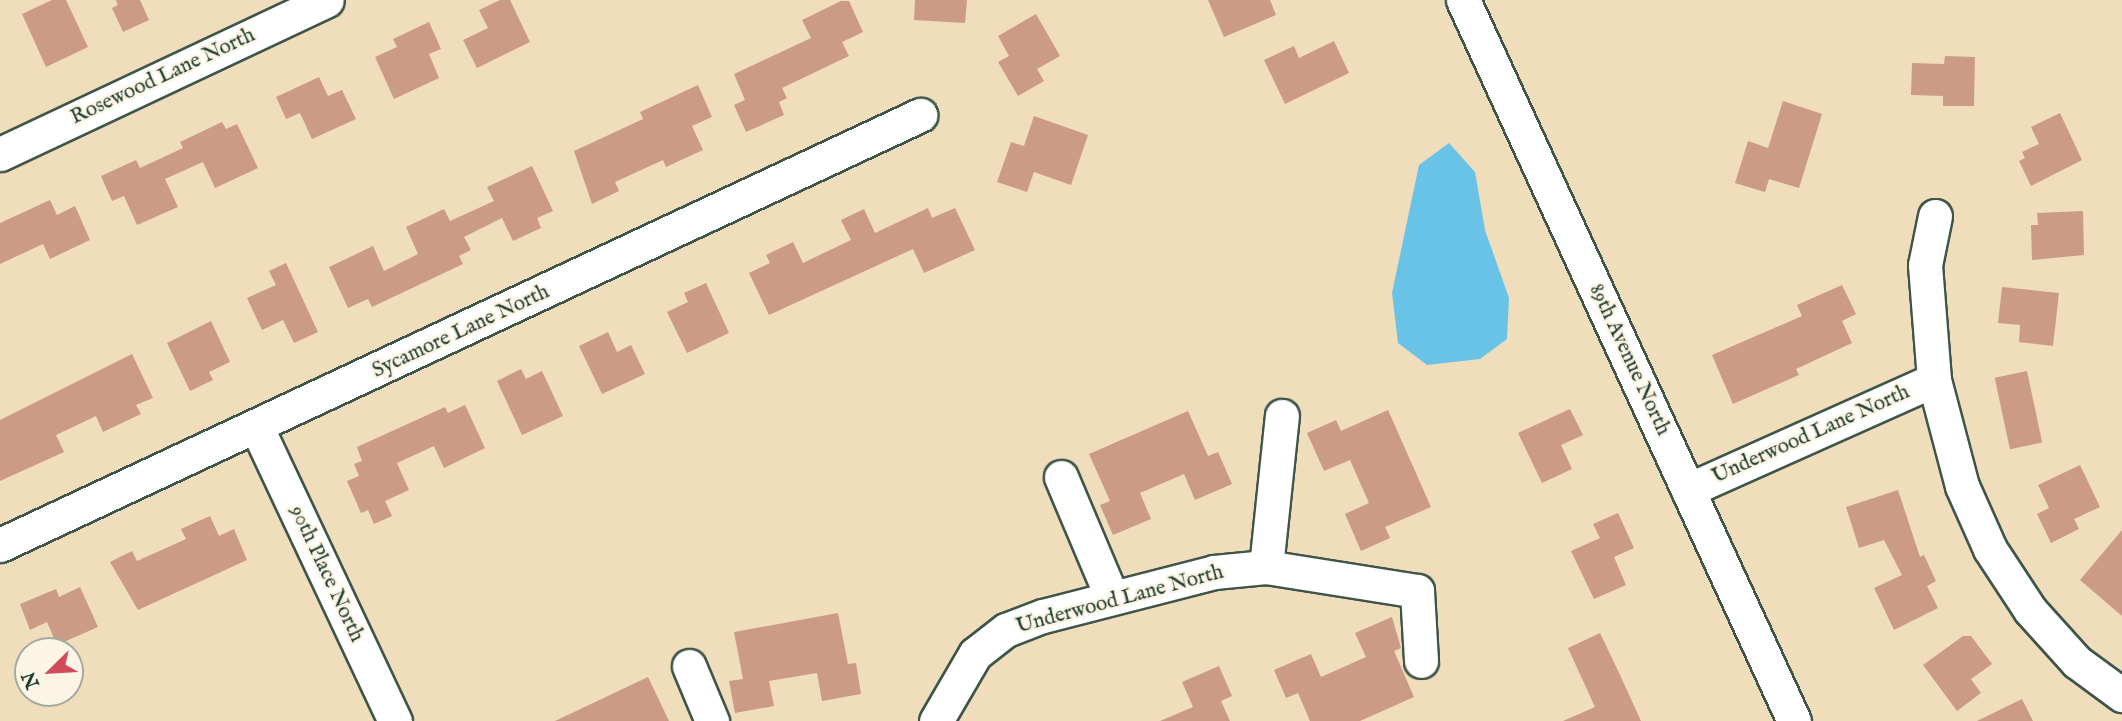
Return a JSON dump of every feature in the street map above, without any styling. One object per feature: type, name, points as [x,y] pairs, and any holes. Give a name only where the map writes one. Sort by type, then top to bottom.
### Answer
[{"type":"street","name":"Rosewood Lane North","points":[[0,154],[327,0]]},
{"type":"street","name":"89th Avenue North","points":[[1463,0],[1794,721]]},
{"type":"street","name":"Sycamore Lane North","points":[[0,545],[257,428],[920,115]]},
{"type":"street","points":[[1936,216],[1924,265],[1934,380],[1962,486],[1990,549],[2030,610],[2077,662],[2122,695]]},
{"type":"street","name":"Underwood Lane North","points":[[1688,490],[1934,380]]},
{"type":"street","points":[[1266,567],[1282,416]]},
{"type":"street","name":"90th Place North","points":[[257,428],[395,721]]},
{"type":"street","points":[[1061,477],[1112,598]]},
{"type":"street","name":"Underwood Lane North","points":[[936,721],[975,654],[1006,631],[1112,598],[1214,572],[1266,567],[1417,592],[1421,661]]},
{"type":"street","points":[[689,666],[712,721]]},
{"type":"water","points":[[1449,143],[1475,172],[1485,230],[1509,298],[1507,339],[1480,359],[1427,365],[1398,343],[1392,293],[1419,165]]},
{"type":"building","points":[[52,0],[66,0],[88,47],[46,67],[22,14]]},
{"type":"building","points":[[116,0],[140,0],[149,20],[123,32],[112,8],[118,5]]},
{"type":"building","points":[[500,0],[510,0],[530,42],[477,68],[463,40],[488,28],[479,10]]},
{"type":"building","points":[[915,0],[967,0],[965,23],[914,20]]},
{"type":"building","points":[[1208,0],[1270,0],[1276,15],[1224,37]]},
{"type":"building","points":[[841,1],[849,1],[863,32],[842,42],[849,56],[782,88],[787,98],[779,102],[784,115],[746,132],[734,105],[745,100],[734,74],[811,38],[802,20]]},
{"type":"building","points":[[1036,14],[1060,56],[1037,69],[1044,81],[1018,96],[998,62],[1009,56],[998,36]]},
{"type":"building","points":[[429,22],[441,49],[429,54],[439,78],[394,99],[375,57],[397,47],[393,39]]},
{"type":"building","points":[[1334,41],[1349,73],[1285,104],[1264,60],[1294,46],[1299,58]]},
{"type":"building","points":[[1945,56],[1975,57],[1974,106],[1943,106],[1943,96],[1911,95],[1912,63],[1944,64]]},
{"type":"building","points":[[319,77],[328,96],[342,90],[356,119],[312,139],[300,113],[286,119],[276,97]]},
{"type":"building","points":[[698,85],[712,117],[692,126],[703,150],[666,167],[663,160],[615,182],[619,191],[592,204],[574,151],[643,119],[640,112]]},
{"type":"building","points":[[1783,101],[1822,114],[1799,188],[1769,179],[1765,192],[1735,183],[1748,141],[1768,148]]},
{"type":"building","points":[[2060,113],[2082,160],[2031,186],[2019,161],[2025,158],[2022,152],[2039,144],[2031,127]]},
{"type":"building","points":[[1034,116],[1088,135],[1071,185],[1034,172],[1027,192],[997,182],[1011,142],[1024,146]]},
{"type":"building","points":[[222,122],[226,129],[237,124],[258,168],[215,188],[203,162],[165,179],[178,207],[137,225],[124,196],[112,201],[101,176],[136,160],[140,168],[183,148],[180,142]]},
{"type":"building","points":[[532,166],[553,211],[537,218],[541,228],[513,241],[502,218],[464,237],[471,250],[459,256],[463,264],[372,307],[368,299],[348,308],[329,267],[373,246],[384,271],[418,254],[406,227],[444,209],[450,221],[494,201],[487,187]]},
{"type":"building","points":[[50,200],[57,215],[75,206],[90,240],[50,259],[43,244],[0,264],[0,223]]},
{"type":"building","points":[[928,208],[932,218],[955,208],[975,250],[924,273],[913,249],[769,315],[749,273],[770,263],[766,255],[793,242],[803,263],[851,240],[841,220],[864,209],[875,233]]},
{"type":"building","points":[[2083,211],[2084,255],[2032,260],[2031,225],[2038,225],[2037,213]]},
{"type":"building","points":[[286,263],[318,332],[294,343],[283,320],[262,330],[247,298],[276,285],[269,271]]},
{"type":"building","points":[[706,283],[729,333],[687,353],[667,312],[688,302],[684,293]]},
{"type":"building","points":[[1842,285],[1856,314],[1842,321],[1852,343],[1796,369],[1799,375],[1733,404],[1712,355],[1802,316],[1797,305]]},
{"type":"building","points":[[2002,287],[2059,293],[2053,346],[2019,342],[2020,325],[1998,323]]},
{"type":"building","points":[[211,321],[230,362],[209,372],[213,380],[190,391],[167,343]]},
{"type":"building","points":[[608,332],[617,352],[631,345],[645,374],[602,394],[579,346]]},
{"type":"building","points":[[132,354],[153,398],[136,405],[141,414],[103,432],[96,416],[56,435],[64,452],[0,481],[0,420]]},
{"type":"building","points":[[521,369],[526,379],[542,371],[563,416],[522,435],[497,381]]},
{"type":"building","points":[[2027,371],[2042,442],[2010,449],[1995,378]]},
{"type":"building","points":[[465,405],[485,448],[444,468],[434,446],[397,463],[409,490],[385,501],[392,516],[374,524],[368,510],[361,513],[347,481],[359,476],[354,464],[362,461],[357,447],[445,407],[448,413]]},
{"type":"building","points":[[1570,409],[1583,435],[1561,445],[1572,469],[1542,483],[1518,433]]},
{"type":"building","points":[[1388,410],[1431,507],[1385,527],[1390,538],[1361,551],[1345,514],[1369,503],[1350,460],[1324,471],[1307,433],[1336,420],[1341,431]]},
{"type":"building","points":[[1188,411],[1208,456],[1218,452],[1232,484],[1195,500],[1184,474],[1140,493],[1151,519],[1113,535],[1100,505],[1110,501],[1089,454]]},
{"type":"building","points":[[2080,465],[2100,507],[2074,519],[2079,529],[2051,543],[2037,514],[2049,508],[2038,485]]},
{"type":"building","points":[[1898,490],[1920,557],[1924,555],[1936,581],[1927,586],[1938,608],[1894,630],[1874,588],[1902,575],[1884,540],[1859,548],[1846,507]]},
{"type":"building","points":[[1618,513],[1634,548],[1614,557],[1626,585],[1594,599],[1571,551],[1600,538],[1593,524]]},
{"type":"building","points":[[210,516],[219,536],[234,529],[247,560],[138,610],[110,562],[132,551],[137,561],[186,539],[181,529]]},
{"type":"building","points":[[2122,530],[2122,616],[2080,580]]},
{"type":"building","points":[[80,587],[98,627],[75,637],[54,637],[47,622],[30,630],[20,604],[56,589],[59,597]]},
{"type":"building","points":[[838,613],[848,664],[856,663],[861,694],[822,701],[817,673],[769,681],[774,706],[735,713],[729,681],[743,679],[734,632]]},
{"type":"building","points":[[1392,617],[1401,648],[1394,651],[1414,697],[1360,721],[1310,721],[1298,693],[1286,698],[1274,670],[1311,654],[1321,677],[1366,657],[1355,633]]},
{"type":"building","points":[[1600,633],[1641,721],[1563,721],[1595,707],[1568,648]]},
{"type":"building","points":[[1963,636],[1971,636],[1992,664],[1971,679],[1981,693],[1957,711],[1923,665]]},
{"type":"building","points":[[1219,666],[1232,696],[1221,701],[1230,721],[1160,721],[1193,707],[1182,682]]},
{"type":"building","points":[[648,677],[669,721],[555,721]]},
{"type":"building","points":[[2022,699],[2033,721],[1977,721]]}]
